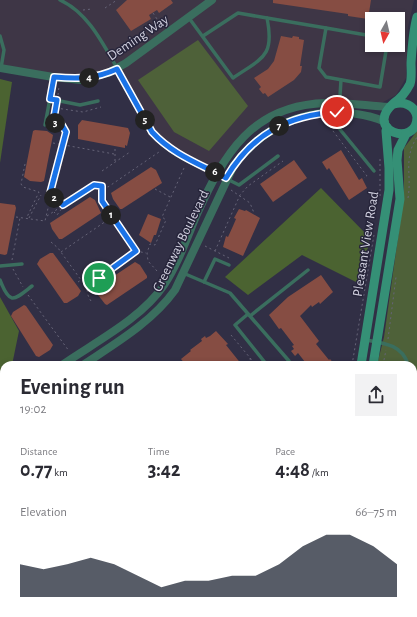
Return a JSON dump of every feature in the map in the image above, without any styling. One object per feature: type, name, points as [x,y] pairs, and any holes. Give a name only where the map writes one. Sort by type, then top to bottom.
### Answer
[{"type":"main road","points":[[391,106],[404,103],[416,109],[417,118],[414,128],[406,134],[395,134],[386,125],[386,112],[391,106],[402,97],[410,83],[414,29],[417,17]]},
{"type":"main road","name":"Pleasant View Road","points":[[362,361],[389,190],[390,168],[386,125]]},
{"type":"main road","name":"Pleasant View Road","points":[[374,361],[400,199],[397,160],[398,150],[406,134]]},
{"type":"street","name":"Deming Way","points":[[1,68],[81,80],[108,73],[117,69],[212,0]]},
{"type":"street","points":[[117,69],[152,132],[159,140],[180,156],[226,178]]},
{"type":"street","name":"Greenway Boulevard","points":[[68,361],[138,313],[156,296],[173,269],[216,173],[233,147],[253,129],[270,118],[299,106],[338,103],[391,106]]},
{"type":"street","name":"Greenway Boulevard","points":[[89,361],[156,313],[175,290],[226,178],[243,153],[264,134],[300,117],[320,113],[337,112],[373,116],[386,125]]},
{"type":"lane","points":[[62,0],[72,6],[99,36],[117,69]]},
{"type":"lane","points":[[203,36],[238,13],[365,35]]},
{"type":"lane","points":[[189,18],[233,78],[259,61],[268,51],[271,39],[267,18]]},
{"type":"lane","points":[[326,28],[319,68],[326,77],[380,87],[386,52]]},
{"type":"lane","points":[[0,36],[4,50],[1,68]]},
{"type":"lane","points":[[45,125],[54,77]]},
{"type":"lane","points":[[340,80],[337,112],[338,127],[374,171]]},
{"type":"lane","points":[[50,99],[80,105],[98,101]]},
{"type":"lane","points":[[226,178],[239,184],[278,156]]},
{"type":"lane","points":[[204,282],[215,259],[229,265]]},
{"type":"lane","points":[[0,266],[22,264]]},
{"type":"lane","points":[[265,361],[235,325],[308,270]]},
{"type":"lane","points":[[183,273],[230,293],[289,361]]},
{"type":"lane","points":[[0,280],[8,297],[13,299],[17,298],[32,286]]},
{"type":"lane","points":[[365,340],[396,348],[404,356],[406,361]]},
{"type":"path","points":[[105,8],[117,0]]},
{"type":"path","points":[[83,10],[92,9]]},
{"type":"path","points":[[153,13],[164,28]]},
{"type":"path","points":[[46,217],[49,197],[66,130],[61,124],[53,123],[60,86]]},
{"type":"path","points":[[331,121],[333,131],[367,176],[364,178]]},
{"type":"path","points":[[53,144],[114,154]]},
{"type":"path","points":[[115,148],[115,162]]},
{"type":"path","points":[[102,171],[130,152]]},
{"type":"path","points":[[16,217],[45,221],[46,217],[94,185],[108,187],[159,152]]},
{"type":"path","points":[[380,159],[380,198]]},
{"type":"path","points":[[215,251],[240,196],[248,186],[283,161]]},
{"type":"path","points":[[25,164],[21,184],[23,187],[40,192],[28,218]]},
{"type":"path","points":[[157,271],[149,264],[147,253],[150,244],[155,245],[161,232],[166,220],[162,217],[184,168]]},
{"type":"path","points":[[99,196],[101,186]]},
{"type":"path","points":[[101,186],[101,200],[112,217],[136,251],[147,253]]},
{"type":"path","points":[[155,189],[171,197]]},
{"type":"path","points":[[229,189],[250,203],[254,213]]},
{"type":"path","points":[[28,218],[41,195]]},
{"type":"path","points":[[49,197],[57,198],[63,205]]},
{"type":"path","points":[[54,212],[57,215],[63,208],[63,205]]},
{"type":"path","points":[[61,252],[112,217]]},
{"type":"path","points":[[353,361],[374,230]]},
{"type":"path","points":[[52,242],[61,252],[80,280]]},
{"type":"path","points":[[204,245],[230,258]]},
{"type":"path","points":[[99,278],[136,251]]},
{"type":"path","points":[[78,282],[89,274],[96,275],[102,281]]},
{"type":"path","points":[[91,301],[88,296],[87,287],[91,279],[96,275]]},
{"type":"path","points":[[231,335],[253,361]]},
{"type":"shaded area","points":[[0,0],[414,0],[408,27],[406,78],[396,95],[376,106],[299,107],[257,125],[216,173],[159,140],[117,69],[81,80],[0,68]]},
{"type":"green space","points":[[198,40],[248,106],[209,151],[174,132],[138,80]]},
{"type":"green space","points":[[0,79],[12,82],[0,163]]},
{"type":"green space","points":[[417,131],[417,361],[378,361],[384,337],[404,195],[404,148]]},
{"type":"green space","points":[[321,188],[369,237],[364,286],[302,255],[248,295],[225,277]]},
{"type":"green space","points":[[0,297],[19,331],[13,361],[0,361]]},
{"type":"building","points":[[127,0],[171,0],[173,3],[159,13],[157,10],[149,15],[151,19],[131,31],[116,10]]},
{"type":"building","points":[[273,0],[371,0],[369,12],[365,12],[365,19],[348,16],[348,14],[273,3]]},
{"type":"building","points":[[281,36],[292,38],[293,36],[299,37],[299,39],[304,40],[300,66],[302,66],[301,72],[294,80],[268,97],[259,89],[261,87],[254,78],[268,69],[274,61]]},
{"type":"building","points":[[82,120],[128,128],[130,133],[127,146],[125,145],[125,148],[78,139],[78,125]]},
{"type":"building","points":[[33,131],[47,131],[53,135],[44,181],[41,182],[30,181],[24,177]]},
{"type":"building","points":[[341,150],[359,180],[362,178],[367,188],[349,200],[329,168],[327,170],[322,162]]},
{"type":"building","points":[[294,160],[307,178],[273,202],[260,184]]},
{"type":"building","points":[[151,167],[156,170],[162,183],[120,209],[111,193]]},
{"type":"building","points":[[90,197],[95,200],[101,213],[62,239],[59,239],[50,223]]},
{"type":"building","points":[[0,203],[15,205],[16,208],[7,254],[5,255],[0,254]]},
{"type":"building","points":[[239,209],[246,210],[260,218],[243,256],[223,247],[226,236],[228,237],[236,219],[234,218]]},
{"type":"building","points":[[148,214],[161,219],[156,235],[154,235],[151,243],[139,235]]},
{"type":"building","points":[[50,253],[53,253],[81,291],[78,296],[67,303],[64,303],[37,264],[40,259]]},
{"type":"building","points":[[135,262],[140,265],[147,278],[107,305],[105,304],[98,295],[96,288]]},
{"type":"building","points":[[321,275],[333,292],[320,304],[319,302],[312,307],[311,305],[300,316],[319,341],[316,344],[329,360],[330,359],[332,361],[304,361],[298,353],[295,356],[291,351],[294,349],[292,346],[294,345],[281,328],[279,329],[269,315],[288,297]]},
{"type":"building","points":[[24,305],[53,345],[50,350],[39,357],[36,356],[11,316],[13,312]]},
{"type":"building","points":[[216,331],[228,344],[226,345],[239,361],[183,361],[181,359],[202,341],[201,339],[205,336],[206,338]]},
{"type":"route","points":[[99,278],[136,251],[102,201],[102,186],[94,185],[63,205],[57,198],[49,197],[66,132],[66,128],[61,124],[53,123],[57,100],[50,99],[54,77],[81,80],[117,69],[152,132],[159,140],[180,156],[226,178],[243,153],[264,134],[300,117],[320,113],[337,112]]}]
